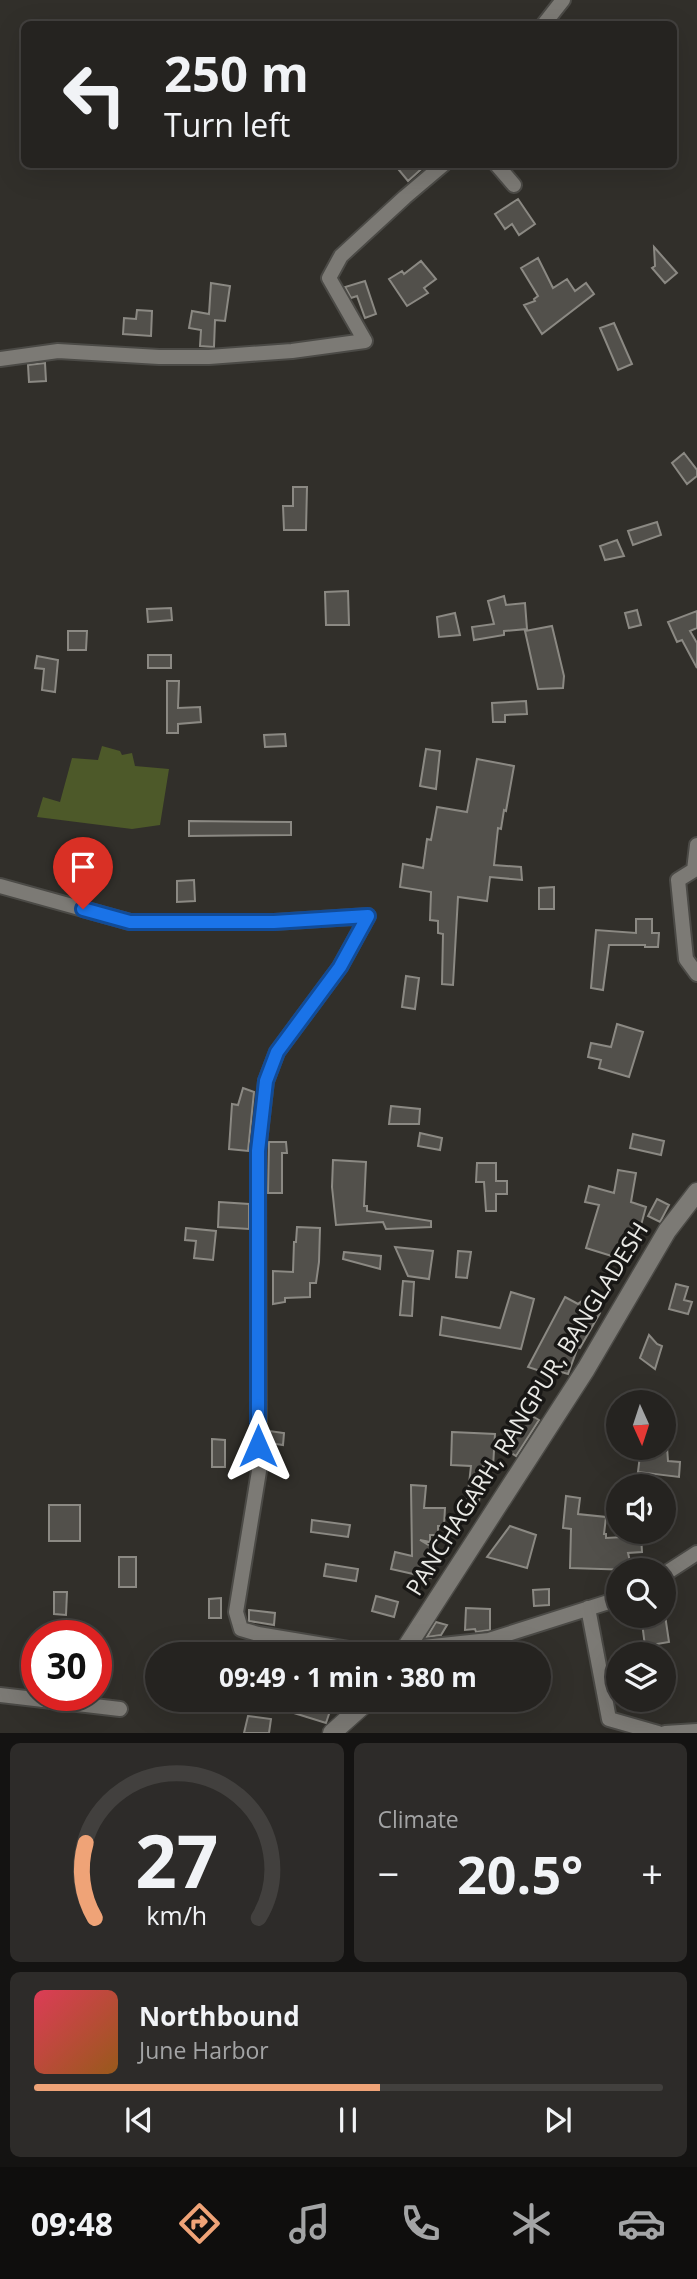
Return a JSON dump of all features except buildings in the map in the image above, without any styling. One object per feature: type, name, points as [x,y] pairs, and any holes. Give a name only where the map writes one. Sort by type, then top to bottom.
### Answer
[{"type":"street","points":[[546,21],[563,0]]},
{"type":"street","points":[[0,359],[58,351],[159,357],[209,356],[292,351],[365,341],[329,278],[341,256],[439,168]]},
{"type":"street","points":[[499,168],[514,185]]},
{"type":"street","points":[[697,845],[694,870],[678,880],[686,959],[697,974]]},
{"type":"street","points":[[0,886],[130,922],[274,922],[368,916],[340,967],[277,1052],[266,1081],[258,1151],[259,1471],[236,1612],[241,1629],[306,1642]]},
{"type":"street","name":"PANCHAGARH, RANGPUR, BANGLADESH","points":[[409,1642],[586,1369],[667,1231],[697,1192]]},
{"type":"street","points":[[676,1566],[697,1553]]},
{"type":"street","points":[[475,1642],[489,1640],[606,1603]]},
{"type":"street","points":[[588,1608],[608,1719],[658,1733]]},
{"type":"street","points":[[0,1695],[120,1709]]},
{"type":"street","points":[[332,1733],[355,1712]]},
{"type":"street","points":[[665,1733],[697,1731]]},
{"type":"green space","points":[[102,746],[120,751],[122,755],[132,753],[135,766],[169,769],[160,825],[132,829],[37,817],[43,797],[60,802],[72,758],[98,760]]},
{"type":"route","points":[[83,909],[130,922],[274,922],[368,916],[340,967],[277,1052],[266,1081],[258,1151],[258,1446]]}]
